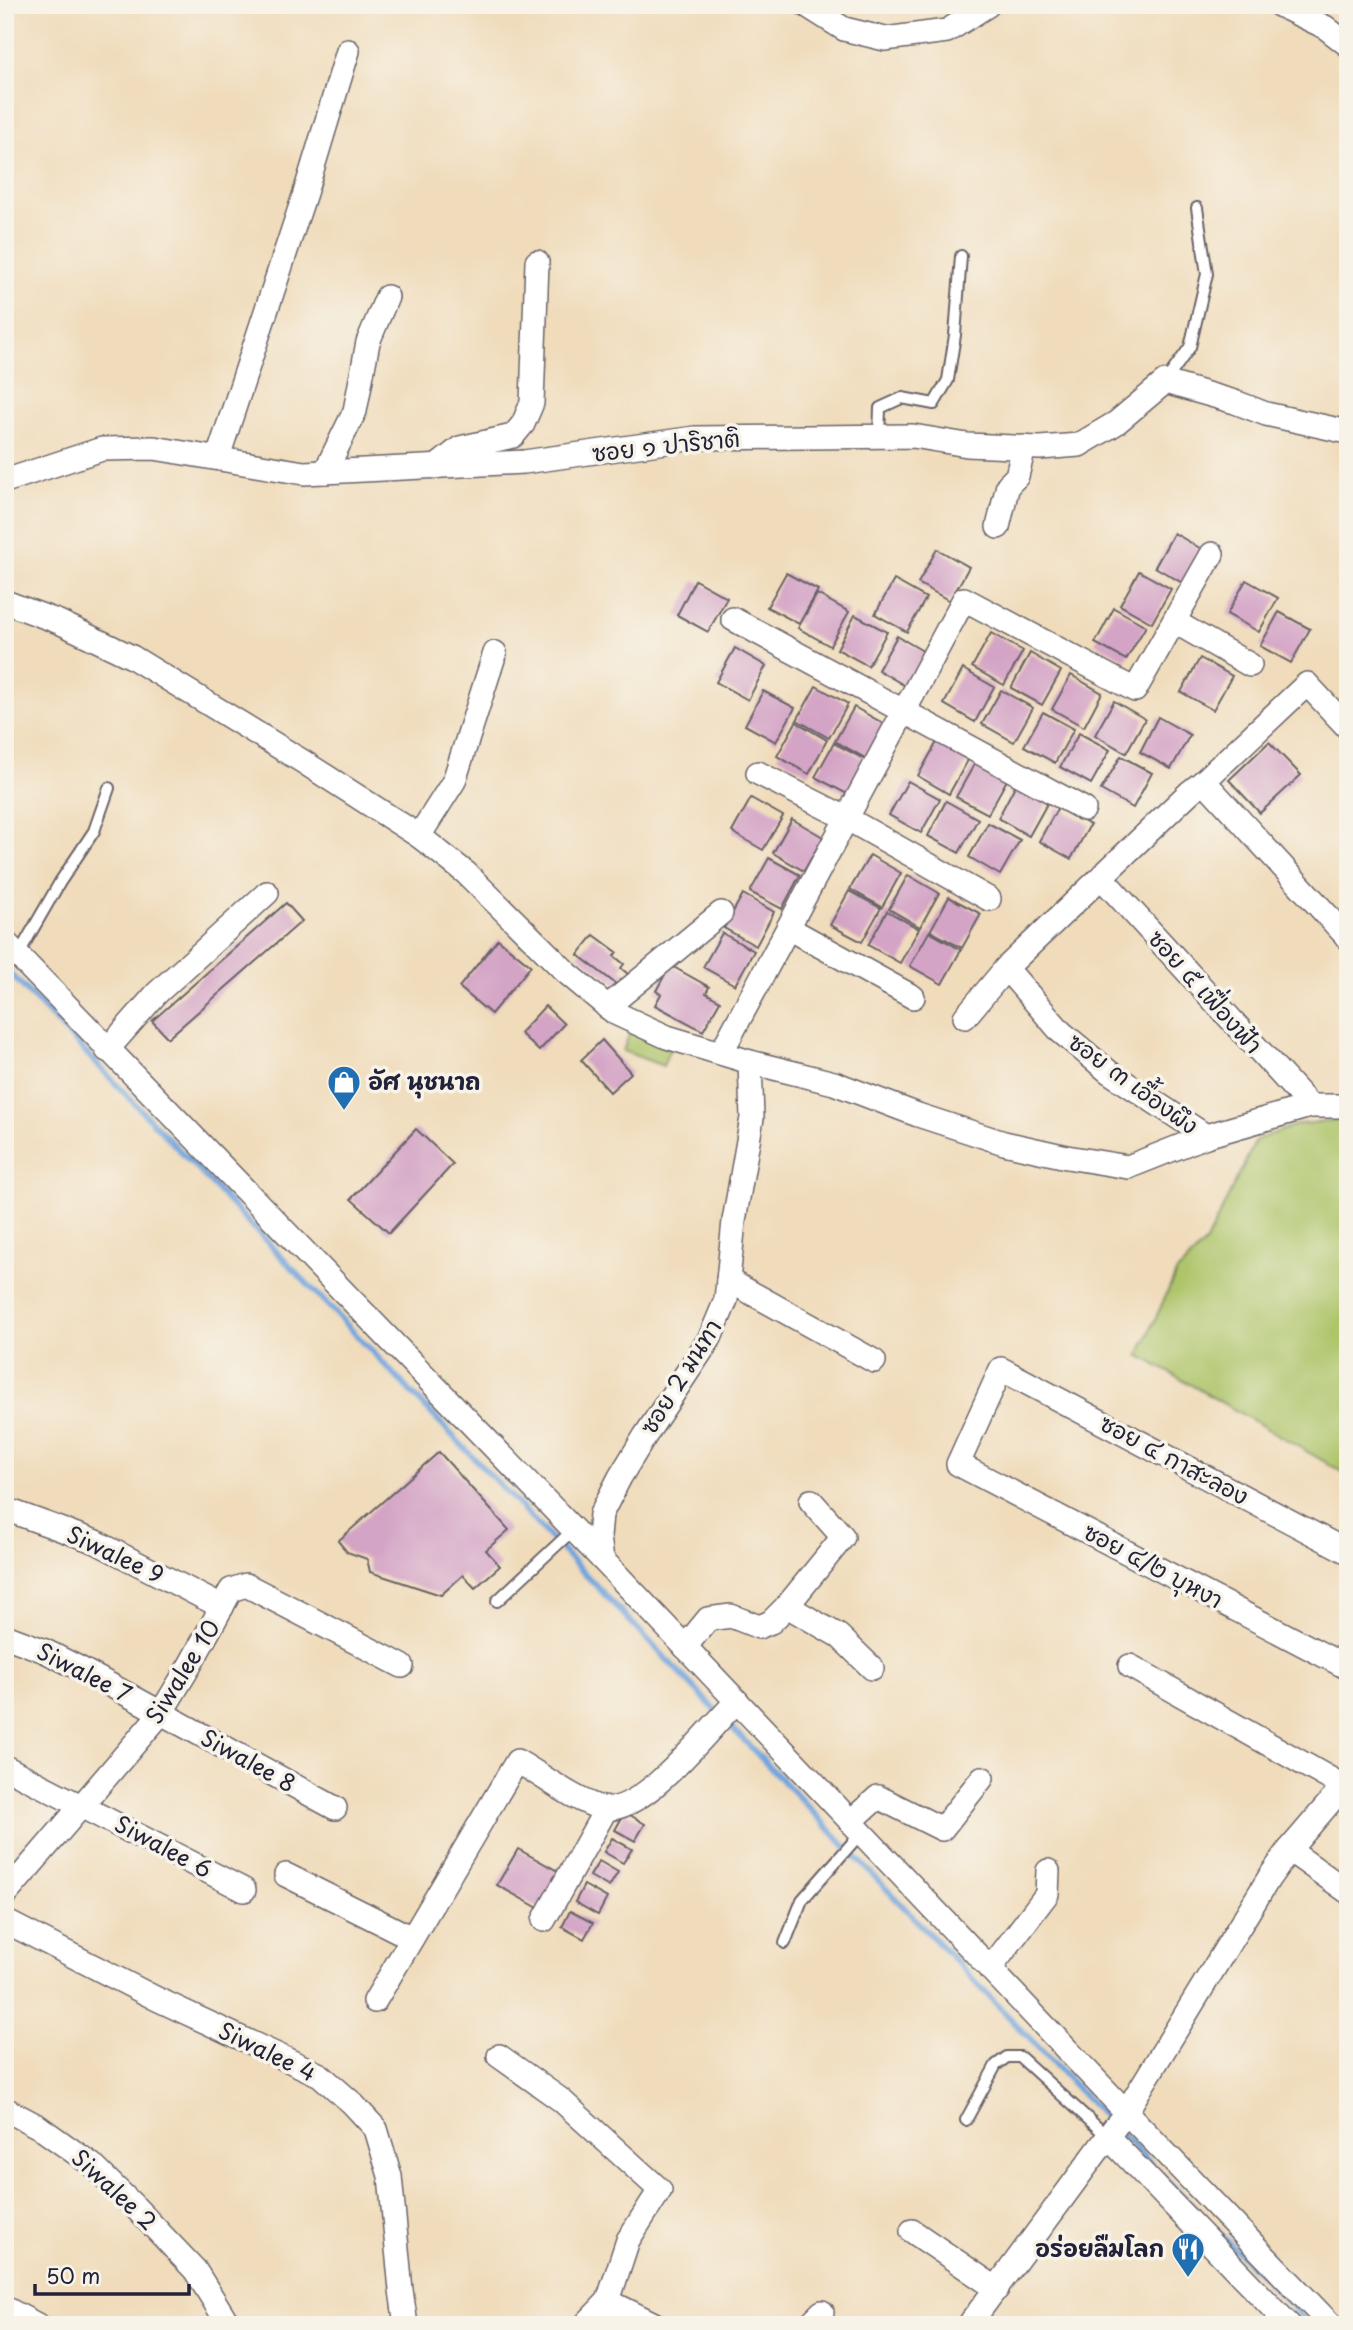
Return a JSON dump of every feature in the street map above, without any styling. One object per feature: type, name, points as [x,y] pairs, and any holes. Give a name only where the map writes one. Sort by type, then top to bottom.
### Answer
[{"type":"street","points":[[806,5],[844,29],[885,39],[947,31],[988,5]]},
{"type":"street","points":[[1279,5],[1325,27],[1348,45]]},
{"type":"street","points":[[218,457],[306,193],[348,51]]},
{"type":"street","points":[[436,467],[460,448],[513,436],[523,424],[532,403],[537,262]]},
{"type":"street","points":[[325,472],[355,411],[368,342],[387,297]]},
{"type":"street","points":[[1165,382],[1266,414],[1348,432]]},
{"type":"street","name":"ซอย ๑ ปาริชาติ","points":[[5,481],[102,449],[154,448],[304,473],[524,463],[695,438],[913,436],[967,445],[1079,445],[1116,423],[1165,382]]},
{"type":"street","points":[[998,527],[1007,488],[1017,476],[1024,447]]},
{"type":"street","points":[[721,1053],[964,599],[1135,690],[1213,554]]},
{"type":"street","points":[[5,602],[59,622],[132,656],[419,836],[466,873],[567,973],[607,1007],[667,1037],[834,1083],[918,1115],[1004,1143],[1128,1167],[1206,1136],[1310,1105],[1348,1106]]},
{"type":"street","points":[[733,619],[1084,809]]},
{"type":"street","points":[[1175,622],[1250,666]]},
{"type":"street","points":[[419,836],[454,781],[495,653]]},
{"type":"street","points":[[965,1017],[1006,968],[1307,684],[1348,728]]},
{"type":"street","points":[[758,773],[846,818],[989,899]]},
{"type":"street","points":[[1204,781],[1348,938]]},
{"type":"street","name":"ซอย ๕ เฟื่องฟ้า","points":[[1101,877],[1310,1105]]},
{"type":"street","points":[[107,1050],[157,993],[267,893]]},
{"type":"street","points":[[607,1007],[721,914]]},
{"type":"street","points":[[788,928],[913,997]]},
{"type":"street","points":[[11,949],[569,1534],[602,1559],[685,1647],[726,1712],[856,1827],[1331,2325]]},
{"type":"street","name":"ซอย ๓ เอื้องผึง","points":[[1006,968],[1061,1032],[1109,1072],[1206,1136]]},
{"type":"street","name":"ซอย 2 มนทา","points":[[602,1559],[599,1537],[601,1514],[645,1436],[710,1338],[726,1300],[734,1221],[752,1118],[750,1062]]},
{"type":"street","points":[[728,1280],[874,1361]]},
{"type":"street","name":"ซอย ๔ กาสะลอง","points":[[958,1464],[1001,1369],[1348,1552]]},
{"type":"street","name":"ซอย ๔/๒ บุหงา","points":[[958,1464],[1348,1668]]},
{"type":"street","points":[[685,1647],[708,1619],[731,1616],[759,1627],[771,1622],[787,1606],[843,1537],[811,1501]]},
{"type":"street","name":"Siwalee 9","points":[[5,1509],[96,1542],[222,1607]]},
{"type":"street","name":"Siwalee 10","points":[[5,1895],[161,1713],[231,1590],[246,1585],[402,1667]]},
{"type":"street","points":[[787,1606],[839,1636],[872,1668]]},
{"type":"street","name":"Siwalee 7","points":[[5,1636],[45,1651],[161,1713]]},
{"type":"street","points":[[970,2325],[1126,2112],[1269,1878],[1345,1783],[1130,1667]]},
{"type":"street","points":[[376,2001],[517,1760],[592,1805],[606,1809],[630,1804],[644,1795],[726,1712]]},
{"type":"street","name":"Siwalee 8","points":[[161,1713],[335,1808]]},
{"type":"street","name":"Siwalee 6","points":[[5,1767],[244,1890]]},
{"type":"street","points":[[856,1827],[878,1797],[942,1829],[982,1778]]},
{"type":"street","points":[[544,1920],[606,1809]]},
{"type":"street","points":[[1289,1850],[1348,1892]]},
{"type":"street","points":[[990,1969],[1047,1894],[1048,1871]]},
{"type":"street","points":[[286,1875],[412,1938]]},
{"type":"street","name":"Siwalee 4","points":[[5,1921],[231,2035],[320,2076],[352,2103],[376,2129],[390,2176],[406,2325]]},
{"type":"street","points":[[499,2056],[561,2100],[660,2190],[628,2240],[608,2301],[585,2325]]},
{"type":"street","name":"Siwalee 2","points":[[5,2109],[39,2127],[91,2165],[135,2207],[195,2270],[229,2325]]},
{"type":"street","points":[[1108,2137],[1289,2325]]},
{"type":"street","points":[[912,2231],[997,2289]]},
{"type":"street","points":[[1243,2277],[1263,2254]]},
{"type":"street","points":[[608,2301],[656,2325]]},
{"type":"street","points":[[5,2308],[37,2325]]},
{"type":"lane","points":[[1165,382],[1190,347],[1207,274],[1197,208]]},
{"type":"lane","points":[[879,436],[880,408],[902,398],[934,404],[948,380],[961,256]]},
{"type":"lane","points":[[11,949],[60,883],[94,831],[109,788]]},
{"type":"lane","points":[[497,1601],[569,1534]]},
{"type":"lane","points":[[785,1943],[802,1900],[838,1857],[856,1827]]},
{"type":"lane","points":[[967,2120],[996,2065],[1007,2057],[1020,2057],[1108,2137]]},
{"type":"green space","points":[[630,1032],[670,1048],[663,1066],[623,1051]]},
{"type":"green space","points":[[1348,1120],[1348,1475],[1139,1355],[1176,1273],[1206,1242],[1256,1140],[1299,1124]]},
{"type":"building","points":[[1174,533],[1205,551],[1186,585],[1155,567]]},
{"type":"building","points":[[937,549],[969,567],[950,601],[918,583]]},
{"type":"building","points":[[1139,571],[1171,589],[1152,623],[1120,605]]},
{"type":"building","points":[[786,573],[818,590],[799,624],[767,607]]},
{"type":"building","points":[[695,580],[727,598],[708,632],[677,615]]},
{"type":"building","points":[[894,580],[926,598],[907,632],[875,614]]},
{"type":"building","points":[[1246,580],[1278,598],[1259,632],[1227,614]]},
{"type":"building","points":[[817,594],[849,612],[830,646],[798,628]]},
{"type":"building","points":[[1114,608],[1146,626],[1126,660],[1095,643]]},
{"type":"building","points":[[1279,612],[1310,629],[1291,663],[1260,646]]},
{"type":"building","points":[[855,615],[887,632],[868,666],[837,649]]},
{"type":"building","points":[[991,633],[1023,651],[1004,685],[972,667]]},
{"type":"building","points":[[897,636],[928,654],[909,688],[878,670]]},
{"type":"building","points":[[735,648],[766,666],[748,700],[716,682]]},
{"type":"building","points":[[1030,653],[1061,671],[1042,705],[1011,688]]},
{"type":"building","points":[[1200,658],[1232,676],[1213,710],[1181,692]]},
{"type":"building","points":[[963,669],[994,687],[975,722],[944,704]]},
{"type":"building","points":[[1071,675],[1102,693],[1084,727],[1052,709]]},
{"type":"building","points":[[816,686],[848,704],[829,738],[797,720]]},
{"type":"building","points":[[1001,690],[1033,708],[1014,742],[982,724]]},
{"type":"building","points":[[763,691],[795,708],[776,742],[745,725]]},
{"type":"building","points":[[1114,701],[1145,719],[1126,753],[1095,735]]},
{"type":"building","points":[[854,707],[886,725],[867,759],[835,741]]},
{"type":"building","points":[[1043,712],[1074,729],[1055,763],[1024,746]]},
{"type":"building","points":[[1158,717],[1190,735],[1171,769],[1140,752]]},
{"type":"building","points":[[796,722],[827,740],[809,774],[777,756]]},
{"type":"building","points":[[1079,733],[1110,750],[1091,784],[1060,767]]},
{"type":"building","points":[[937,742],[968,760],[949,794],[918,776]]},
{"type":"building","points":[[1269,742],[1301,775],[1260,813],[1229,780]]},
{"type":"building","points":[[834,743],[866,760],[847,794],[815,777]]},
{"type":"building","points":[[1121,756],[1152,773],[1133,808],[1101,790]]},
{"type":"building","points":[[975,763],[1007,780],[988,814],[956,797]]},
{"type":"building","points":[[908,781],[940,799],[921,833],[889,815]]},
{"type":"building","points":[[1016,784],[1048,802],[1029,836],[998,818]]},
{"type":"building","points":[[751,798],[783,816],[763,850],[732,832]]},
{"type":"building","points":[[946,801],[978,819],[959,853],[928,836]]},
{"type":"building","points":[[1058,807],[1090,825],[1071,859],[1039,841]]},
{"type":"building","points":[[792,819],[823,837],[804,871],[773,853]]},
{"type":"building","points":[[988,823],[1020,840],[1000,875],[969,857]]},
{"type":"building","points":[[870,855],[901,873],[882,907],[850,889]]},
{"type":"building","points":[[769,858],[800,875],[782,909],[750,892]]},
{"type":"building","points":[[908,875],[939,893],[920,927],[889,909]]},
{"type":"building","points":[[849,891],[881,908],[862,942],[830,925]]},
{"type":"building","points":[[743,894],[774,912],[756,946],[724,928]]},
{"type":"building","points":[[949,897],[981,914],[962,948],[930,931]]},
{"type":"building","points":[[286,903],[302,921],[168,1038],[152,1021]]},
{"type":"building","points":[[887,911],[919,929],[900,963],[868,945]]},
{"type":"building","points":[[929,932],[961,950],[942,984],[910,966]]},
{"type":"building","points":[[722,933],[754,951],[735,985],[703,967]]},
{"type":"building","points":[[594,935],[617,952],[614,956],[624,964],[621,968],[629,975],[620,987],[578,955]]},
{"type":"building","points":[[498,939],[531,966],[491,1014],[459,987]]},
{"type":"building","points":[[670,965],[709,987],[706,993],[720,1001],[703,1031],[655,1005],[661,994],[656,991]]},
{"type":"building","points":[[545,1006],[564,1024],[539,1051],[520,1033]]},
{"type":"building","points":[[602,1040],[631,1073],[610,1092],[581,1060]]},
{"type":"building","points":[[416,1129],[453,1164],[389,1233],[351,1199]]},
{"type":"building","points":[[439,1452],[509,1530],[486,1550],[500,1566],[475,1588],[463,1575],[441,1595],[370,1572],[367,1559],[347,1552],[338,1541]]},
{"type":"building","points":[[625,1812],[645,1824],[635,1841],[615,1830]]},
{"type":"building","points":[[612,1838],[632,1849],[623,1863],[604,1852]]},
{"type":"building","points":[[518,1849],[561,1873],[540,1909],[497,1885]]},
{"type":"building","points":[[599,1861],[618,1872],[609,1887],[590,1876]]},
{"type":"building","points":[[584,1885],[607,1898],[598,1915],[575,1902]]},
{"type":"building","points":[[570,1911],[593,1923],[584,1939],[562,1927]]},
{"type":"waterway","points":[[5,968],[1099,2111],[1310,2325]]},
{"type":"place","name":"อัศ นุชนาถ","points":[[344,1112]]},
{"type":"place","name":"อร่อยลืมโลก","points":[[1188,2279]]}]
